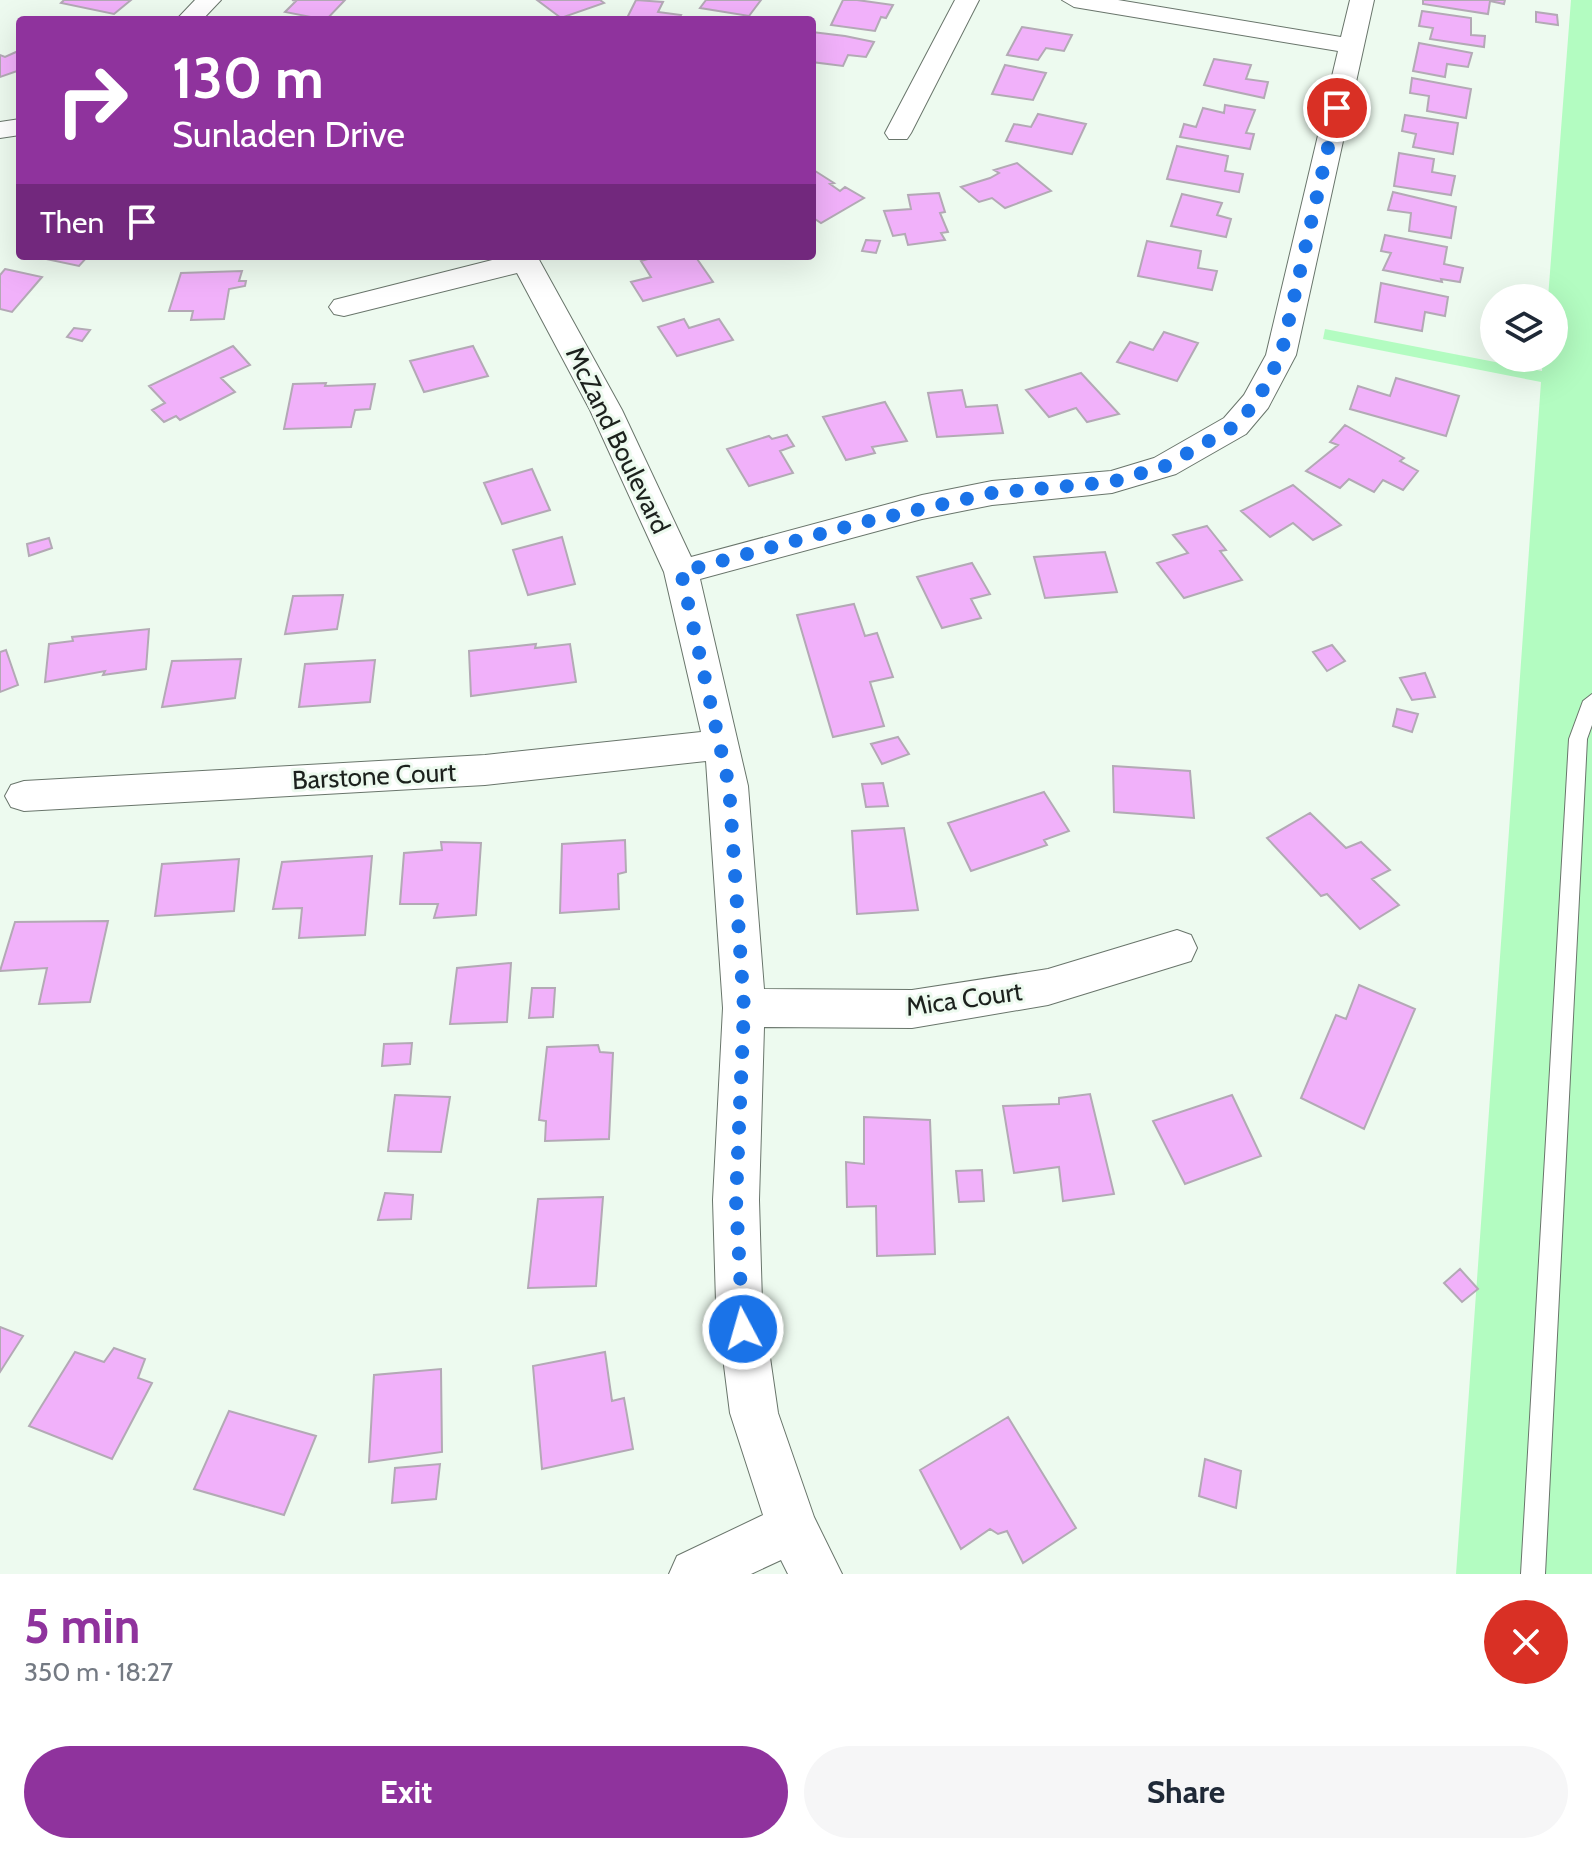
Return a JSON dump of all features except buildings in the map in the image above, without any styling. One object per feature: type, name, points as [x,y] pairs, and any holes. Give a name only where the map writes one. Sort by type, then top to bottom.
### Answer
[{"type":"street","points":[[192,16],[209,0]]},
{"type":"street","points":[[898,133],[967,0]]},
{"type":"street","points":[[1074,0],[1351,46]]},
{"type":"street","points":[[681,572],[864,522],[992,493],[1112,482],[1165,466],[1235,426],[1257,401],[1281,355],[1362,0]]},
{"type":"street","points":[[344,307],[520,260]]},
{"type":"street","name":"McZand Boulevard","points":[[525,260],[606,410],[681,572],[722,744],[729,786],[744,1008],[736,1200],[739,1302],[754,1413],[792,1528],[816,1574]]},
{"type":"street","name":"Barstone Court","points":[[24,796],[485,770],[722,744]]},
{"type":"street","name":"Mica Court","points":[[744,1008],[912,1009],[1048,987],[1177,948]]},
{"type":"street","points":[[695,1574],[792,1528]]},
{"type":"lane","points":[[1533,1574],[1578,739],[1592,701]]},
{"type":"green space","points":[[1571,0],[1592,0],[1592,1574],[1456,1574],[1541,382],[1490,372],[1568,372],[1568,284],[1549,284]]},
{"type":"green space","points":[[1325,329],[1480,359],[1480,370],[1323,339]]},
{"type":"route","points":[[743,1329],[739,1302],[736,1200],[744,1008],[729,786],[681,572],[922,507],[992,493],[1112,482],[1165,466],[1208,445],[1235,426],[1257,401],[1281,355],[1337,108]]}]
